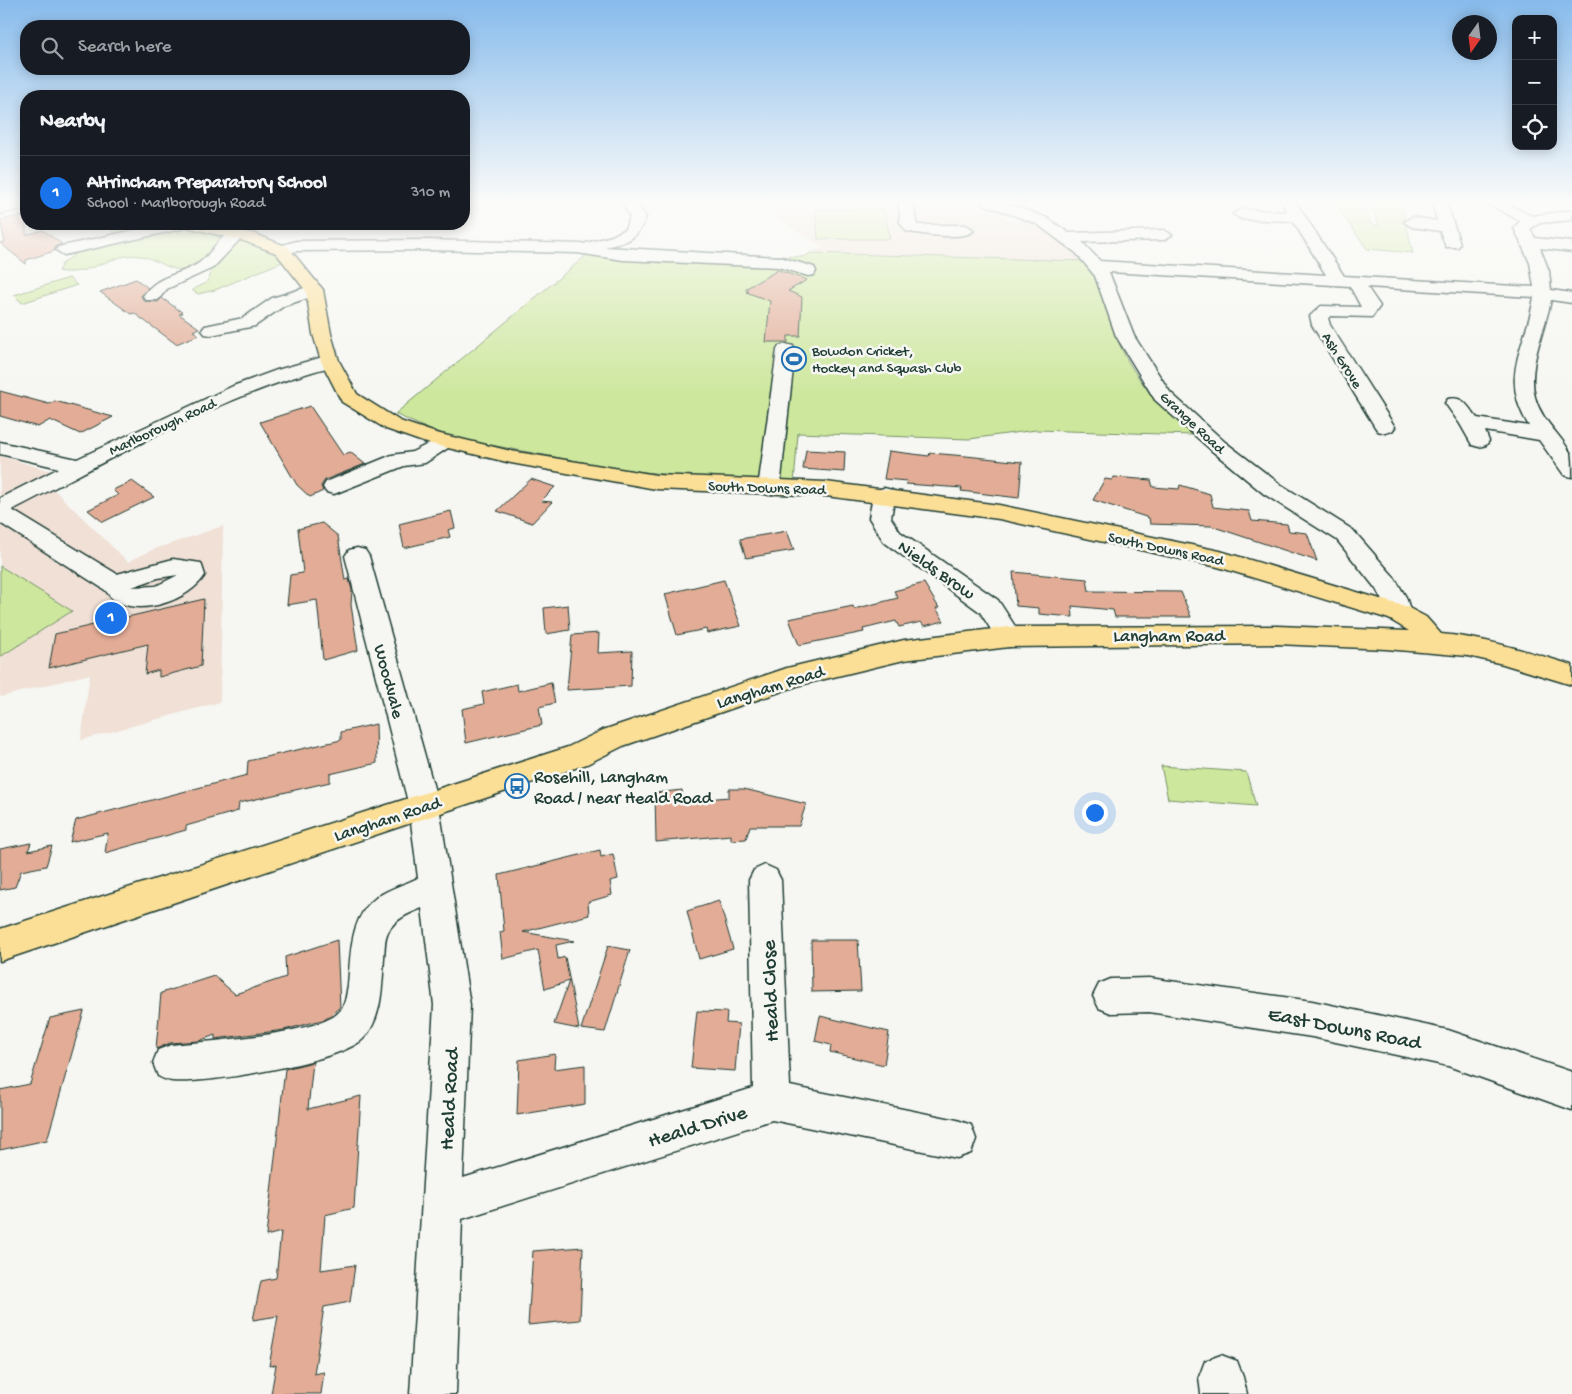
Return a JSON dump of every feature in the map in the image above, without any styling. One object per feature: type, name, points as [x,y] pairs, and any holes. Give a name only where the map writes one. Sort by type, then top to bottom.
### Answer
[{"type":"main road","name":"South Downs Road","points":[[295,266],[314,290],[322,334],[330,361],[349,398],[393,425],[444,442],[511,457],[656,482],[826,489],[884,495],[999,512],[1220,559],[1398,613],[1417,624],[1434,643]]},
{"type":"main road","name":"Langham Road","points":[[0,944],[577,756],[613,738],[797,675],[904,650],[1009,637],[1278,635],[1468,646],[1504,654],[1572,675]]},
{"type":"street","points":[[152,296],[159,286],[206,266]]},
{"type":"street","points":[[793,266],[808,271]]},
{"type":"street","name":"Grange Road","points":[[1097,266],[1108,283],[1125,336],[1162,396],[1211,441],[1272,489],[1345,535],[1386,583],[1397,603],[1398,613]]},
{"type":"street","points":[[1098,266],[1542,293],[1572,298]]},
{"type":"street","points":[[1336,266],[1346,280]]},
{"type":"street","points":[[1539,266],[1542,293],[1529,351],[1524,390],[1529,406],[1572,470]]},
{"type":"street","name":"Ash Grove","points":[[1346,280],[1371,306],[1366,313],[1327,310],[1318,316],[1321,325],[1384,427]]},
{"type":"street","points":[[211,330],[249,322],[278,302],[314,290]]},
{"type":"street","points":[[769,488],[786,350]]},
{"type":"street","name":"Marlborough Road","points":[[0,507],[78,466],[205,405],[270,378],[330,361]]},
{"type":"street","points":[[1455,403],[1474,432],[1548,436]]},
{"type":"street","points":[[334,488],[400,460],[417,458],[444,442]]},
{"type":"street","points":[[0,448],[78,466]]},
{"type":"street","name":"Nields Brow","points":[[884,495],[880,518],[892,537],[989,606],[1009,637]]},
{"type":"street","points":[[0,513],[114,584]]},
{"type":"street","name":"Woodvale","points":[[357,556],[424,806]]},
{"type":"street","name":"Heald Road","points":[[424,806],[452,1005],[432,1394]]},
{"type":"street","name":"Heald Close","points":[[765,880],[772,1101]]},
{"type":"street","points":[[171,1063],[245,1056],[326,1040],[344,1031],[357,1017],[364,993],[368,942],[380,916],[387,909],[435,886]]},
{"type":"street","name":"East Downs Road","points":[[1110,996],[1149,995],[1322,1021],[1448,1048],[1572,1091]]},
{"type":"street","name":"Heald Drive","points":[[442,1205],[772,1101],[957,1139]]},
{"type":"shaded area","points":[[0,456],[51,471],[0,497]]},
{"type":"shaded area","points":[[52,488],[128,562],[152,550],[223,526],[220,702],[81,740],[90,674],[0,697],[0,517]]},
{"type":"green space","points":[[61,266],[95,266],[80,271],[58,271]]},
{"type":"green space","points":[[167,266],[199,266],[187,270],[173,269]]},
{"type":"green space","points":[[214,266],[272,266],[215,290],[198,294],[192,290],[206,283],[211,274],[209,270]]},
{"type":"green space","name":"Bowdon Cricket, Hockey and Squash Club","points":[[573,266],[1089,266],[1100,288],[1116,336],[1130,365],[1158,402],[1193,435],[1036,430],[969,439],[798,433],[794,483],[706,479],[619,469],[464,440],[430,430],[395,414]]},
{"type":"green space","points":[[69,278],[77,285],[22,303],[14,295]]},
{"type":"green space","points":[[0,566],[72,611],[0,657]]},
{"type":"green space","points":[[1161,766],[1246,772],[1256,806],[1168,799]]},
{"type":"building","points":[[778,270],[807,280],[788,291],[802,297],[800,336],[788,336],[788,342],[766,342],[770,301],[746,292],[749,291],[745,289]]},
{"type":"building","points":[[136,279],[148,288],[141,296],[144,301],[158,302],[162,298],[183,313],[179,314],[199,328],[193,331],[199,335],[176,344],[134,313],[131,314],[100,292]]},
{"type":"building","points":[[0,391],[49,404],[55,401],[113,417],[80,434],[50,420],[38,427],[0,416]]},
{"type":"building","points":[[310,406],[343,455],[350,452],[365,464],[325,480],[321,486],[323,491],[310,497],[297,485],[260,422]]},
{"type":"building","points":[[806,450],[845,452],[844,472],[803,469]]},
{"type":"building","points":[[889,451],[929,456],[930,453],[1022,462],[1019,498],[961,491],[962,488],[906,484],[907,481],[884,479]]},
{"type":"building","points":[[1114,477],[1151,480],[1153,487],[1179,489],[1180,485],[1210,494],[1213,507],[1249,511],[1252,521],[1287,524],[1289,531],[1307,533],[1317,561],[1211,526],[1150,524],[1149,518],[1093,500],[1105,479],[1112,480]]},
{"type":"building","points":[[531,479],[555,487],[541,501],[552,502],[532,523],[497,511]]},
{"type":"building","points":[[132,481],[154,497],[103,522],[88,510],[118,495],[113,490]]},
{"type":"building","points":[[451,511],[455,528],[448,530],[450,537],[404,548],[399,524]]},
{"type":"building","points":[[322,523],[338,536],[345,580],[349,579],[352,590],[351,605],[358,650],[323,660],[317,600],[287,605],[290,575],[303,573],[298,529]]},
{"type":"building","points":[[787,531],[794,550],[746,558],[740,539]]},
{"type":"building","points":[[1013,572],[1087,579],[1089,591],[1181,592],[1191,617],[1115,617],[1113,610],[1072,606],[1073,617],[1039,614],[1039,608],[1016,606]]},
{"type":"building","points":[[724,580],[741,626],[707,633],[706,629],[677,635],[665,594]]},
{"type":"building","points":[[924,583],[939,608],[936,608],[944,621],[924,626],[921,622],[899,627],[896,621],[863,629],[864,632],[799,645],[789,619],[853,606],[854,609],[898,598],[894,591]]},
{"type":"building","points":[[204,599],[201,666],[159,677],[159,670],[145,674],[148,644],[49,668],[55,634]]},
{"type":"building","points":[[568,605],[570,630],[546,634],[544,608]]},
{"type":"building","points":[[599,633],[598,653],[632,651],[631,686],[567,690],[572,635]]},
{"type":"building","points":[[551,683],[555,703],[539,707],[542,725],[466,743],[462,709],[484,704],[482,692],[517,684],[518,691]]},
{"type":"building","points":[[376,724],[377,763],[330,774],[330,782],[239,803],[238,811],[186,826],[186,830],[105,853],[108,833],[70,842],[76,820],[247,775],[248,761],[341,740],[341,732]]},
{"type":"building","points":[[729,789],[744,789],[806,804],[799,826],[750,826],[746,839],[731,840],[731,835],[656,842],[655,793],[682,790],[683,801],[729,797]]},
{"type":"building","points":[[31,843],[28,851],[52,846],[46,866],[21,871],[15,887],[0,890],[0,849]]},
{"type":"building","points":[[600,850],[601,857],[613,854],[618,879],[610,881],[612,895],[588,902],[589,915],[523,932],[574,941],[556,945],[558,959],[565,957],[579,1029],[554,1024],[569,981],[545,989],[538,950],[503,959],[500,932],[504,931],[499,875]]},
{"type":"building","points":[[719,901],[733,949],[699,959],[687,911]]},
{"type":"building","points":[[337,940],[340,1007],[326,1019],[284,1030],[215,1039],[215,1035],[199,1041],[170,1043],[156,1049],[161,993],[214,976],[235,994],[286,977],[285,957]]},
{"type":"building","points":[[811,940],[858,940],[861,991],[812,992]]},
{"type":"building","points":[[608,946],[630,950],[605,1032],[581,1029]]},
{"type":"building","points":[[84,1011],[47,1140],[0,1150],[0,1090],[30,1084],[50,1018]]},
{"type":"building","points":[[697,1011],[727,1012],[726,1023],[739,1024],[735,1071],[691,1068]]},
{"type":"building","points":[[820,1016],[889,1032],[884,1065],[830,1052],[831,1045],[815,1041]]},
{"type":"building","points":[[555,1054],[554,1069],[585,1065],[585,1104],[517,1115],[519,1060]]},
{"type":"building","points":[[313,1062],[308,1109],[361,1096],[354,1208],[325,1215],[321,1270],[355,1265],[350,1302],[324,1307],[314,1374],[324,1372],[321,1394],[271,1394],[276,1365],[269,1366],[278,1316],[253,1320],[261,1281],[276,1278],[281,1232],[266,1236],[285,1069]]},
{"type":"building","points":[[583,1247],[580,1320],[528,1325],[533,1251]]},
{"type":"place","name":"Bowdon Cricket, Hockey and Squash Club","points":[[794,359]]},
{"type":"place","name":"Altrincham Preparatory School","points":[[111,618]]},
{"type":"place","name":"Rosehill, Langham Road / near Heald Road","points":[[517,786]]}]
